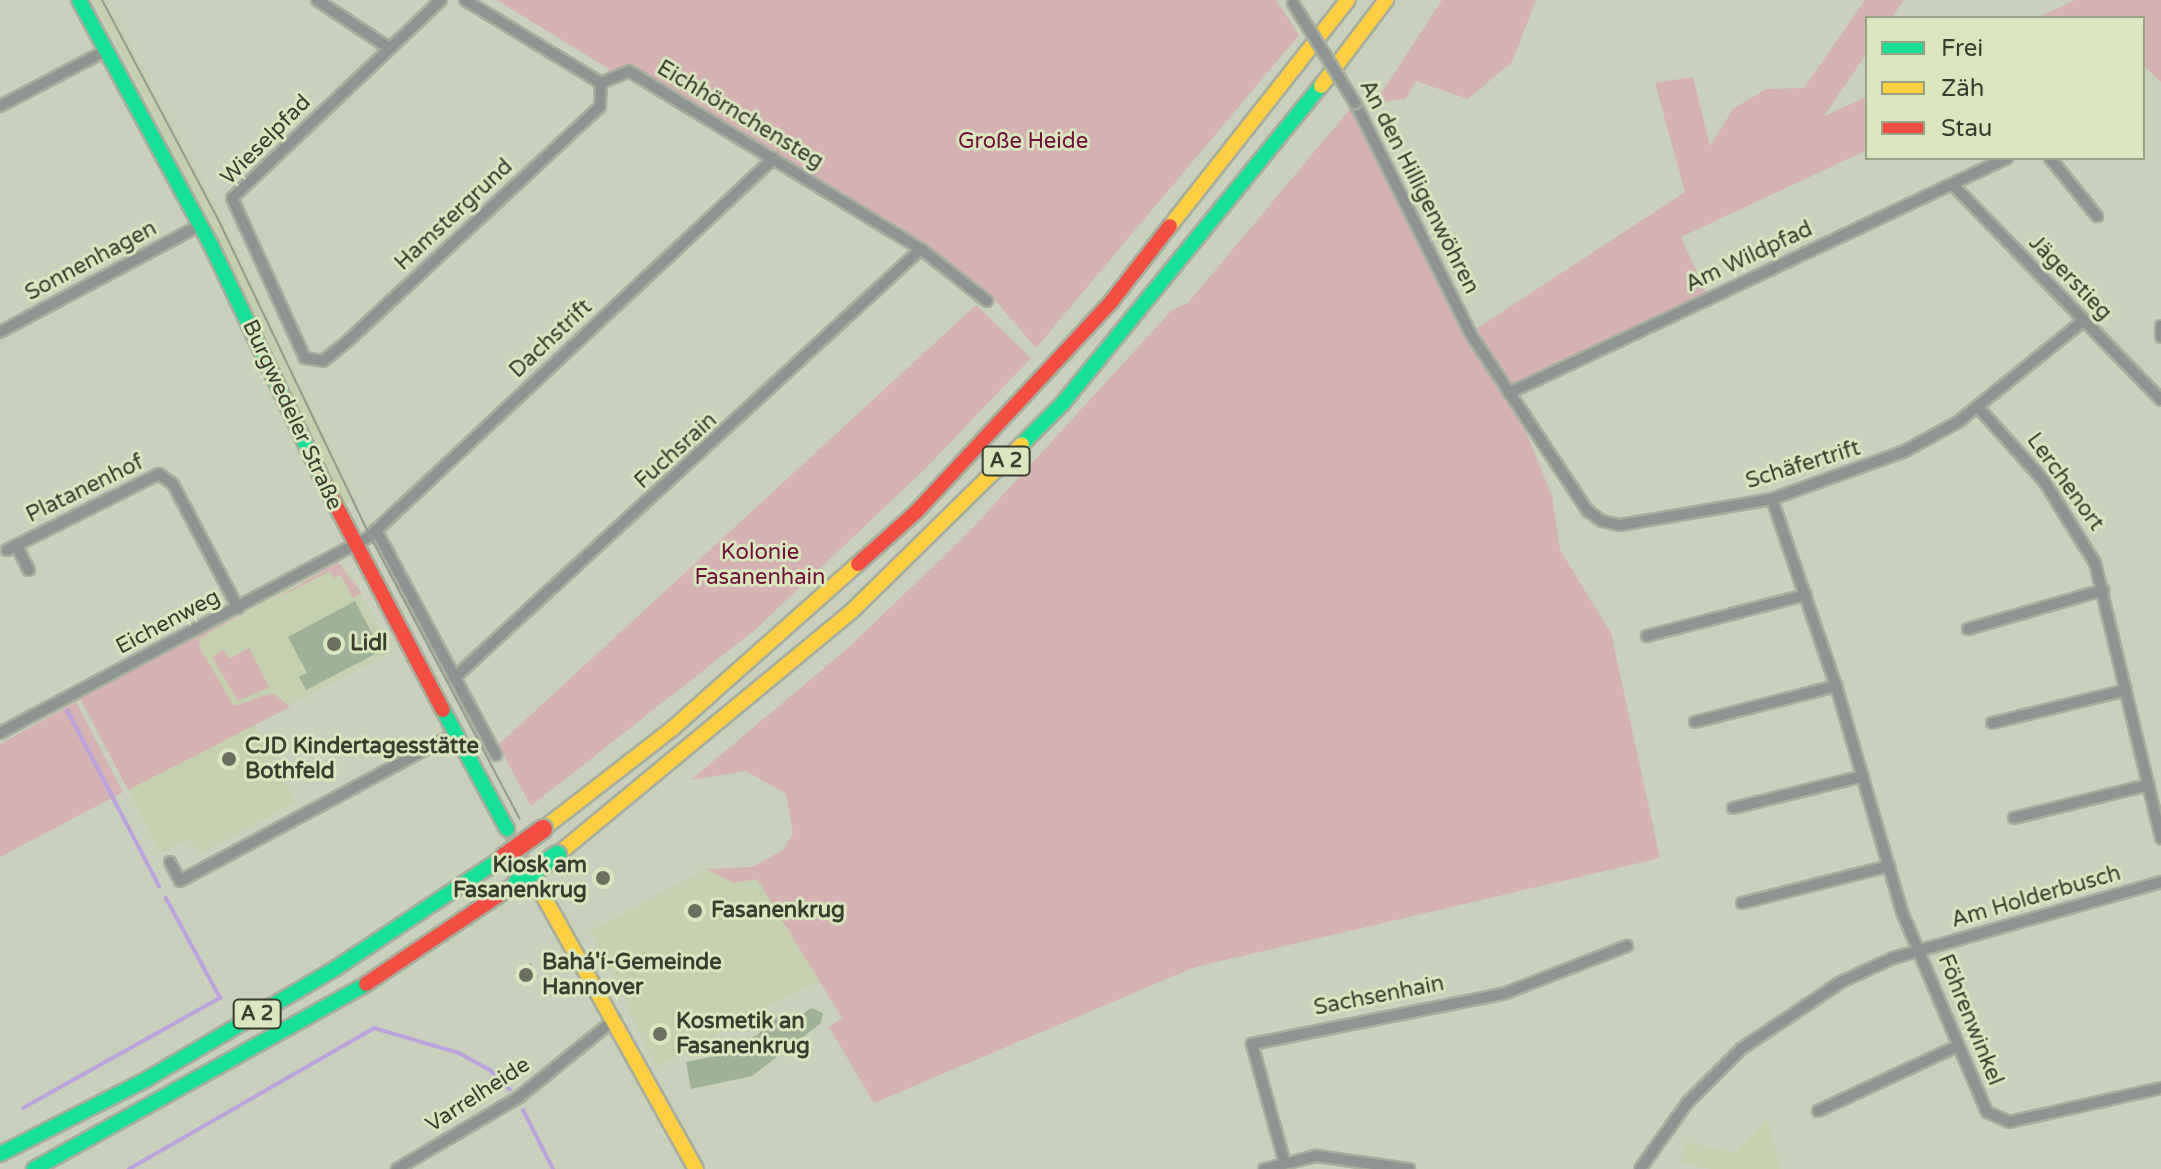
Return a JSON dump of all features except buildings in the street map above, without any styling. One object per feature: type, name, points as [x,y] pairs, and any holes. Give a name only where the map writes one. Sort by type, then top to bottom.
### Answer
[{"type":"main road","name":"Burgwedeler Straße","points":[[79,0],[200,225],[354,546],[507,829]]},
{"type":"main road","name":"A 2","points":[[0,1154],[147,1079],[336,968],[504,857],[684,719],[916,512],[1111,302],[1348,0]]},
{"type":"main road","name":"A 2","points":[[34,1169],[354,992],[517,883],[557,855],[840,622],[1063,403],[1271,152],[1386,0]]},
{"type":"main road","points":[[540,890],[615,1019],[692,1162]]},
{"type":"street","points":[[317,0],[389,48],[441,0]]},
{"type":"street","points":[[465,0],[601,83]]},
{"type":"street","name":"An den Hilligenwöhren","points":[[1292,2],[1355,103],[1470,333],[1509,393]]},
{"type":"street","name":"Wieselpfad","points":[[312,361],[299,350],[232,198],[389,48]]},
{"type":"street","points":[[0,106],[105,51]]},
{"type":"street","name":"Eichhörnchensteg","points":[[601,83],[629,71],[921,249],[987,301]]},
{"type":"street","name":"Hamstergrund","points":[[312,361],[331,357],[600,107],[601,83]]},
{"type":"street","name":"Dachstrift","points":[[354,546],[376,530],[774,158]]},
{"type":"street","name":"Am Wildpfad","points":[[1509,393],[2003,160]]},
{"type":"street","points":[[2052,160],[2097,216]]},
{"type":"street","name":"Jägerstieg","points":[[1952,184],[2161,400]]},
{"type":"street","name":"Sonnenhagen","points":[[0,332],[200,225]]},
{"type":"street","name":"Fuchsrain","points":[[454,678],[921,249]]},
{"type":"street","name":"Schäfertrift","points":[[1509,393],[1588,511],[1602,521],[1620,525],[1772,499],[1905,451],[1978,407],[2083,321]]},
{"type":"street","points":[[2161,326],[2161,337]]},
{"type":"street","name":"Lerchenort","points":[[1978,407],[2066,511],[2103,590],[2161,838]]},
{"type":"street","name":"Platanenhof","points":[[29,570],[12,547],[159,474],[173,484],[238,608]]},
{"type":"street","name":"Föhrenwinkel","points":[[1772,499],[1836,686],[1889,866],[1955,1047],[1987,1112],[2009,1122],[2161,1088]]},
{"type":"street","points":[[376,530],[496,755]]},
{"type":"street","name":"Eichenweg","points":[[0,733],[354,546]]},
{"type":"street","points":[[1968,629],[2103,590]]},
{"type":"street","points":[[1647,636],[1806,595]]},
{"type":"street","points":[[1695,722],[1836,686]]},
{"type":"street","points":[[1992,723],[2126,690]]},
{"type":"street","points":[[170,862],[180,881],[454,734]]},
{"type":"street","points":[[1733,808],[1863,776]]},
{"type":"street","points":[[2014,818],[2148,785]]},
{"type":"street","points":[[1742,903],[1889,866]]},
{"type":"street","name":"Am Holderbusch","points":[[1640,1169],[1688,1102],[1741,1049],[1871,966],[2161,882]]},
{"type":"street","name":"Sachsenhain","points":[[1284,1160],[1252,1044],[1503,994],[1627,946]]},
{"type":"street","name":"Varrelheide","points":[[397,1169],[519,1097],[615,1019]]},
{"type":"street","points":[[1818,1111],[1955,1047]]},
{"type":"street","points":[[1264,1169],[1284,1160],[1342,1157],[1409,1169]]},
{"type":"shaded area","points":[[93,0],[106,0],[220,215],[355,499],[343,505],[208,221]]},
{"type":"shaded area","points":[[338,562],[350,572],[392,652],[254,723],[296,803],[199,854],[190,838],[161,853],[128,790],[243,729],[195,637]]},
{"type":"shaded area","points":[[707,869],[734,882],[757,879],[819,981],[656,1066],[590,930]]},
{"type":"shaded area","points":[[1768,1119],[1780,1169],[1711,1169],[1680,1162],[1685,1142],[1735,1153]]},
{"type":"green space","name":"Große Heide","points":[[497,0],[1276,0],[1299,35],[1036,348],[993,298],[923,245],[779,154],[774,158],[629,71],[601,83],[609,69]]},
{"type":"green space","points":[[1442,0],[1536,0],[1512,62],[1468,99],[1416,81],[1406,99],[1375,103]]},
{"type":"green space","points":[[1865,0],[1904,0],[1892,16],[1865,16],[1865,56],[1824,116],[1865,98],[1865,151],[1681,237],[1709,299],[1510,393],[1552,496],[1560,550],[1611,633],[1660,858],[1195,967],[874,1103],[829,1027],[842,1018],[757,879],[734,883],[707,869],[753,867],[783,850],[793,833],[786,794],[746,771],[691,780],[848,648],[967,534],[1172,310],[1188,303],[1355,103],[1470,333],[1685,192],[1655,83],[1693,77],[1710,146],[1733,109],[1766,89],[1804,88]]},
{"type":"green space","points":[[2075,0],[2161,0],[2161,82],[2145,67],[2145,16],[2041,16]]},
{"type":"green space","name":"Kolonie Fasanenhain","points":[[976,305],[1031,358],[926,468],[756,629],[531,806],[498,745]]},
{"type":"green space","points":[[338,562],[362,594],[353,598],[341,575],[334,578],[330,571],[270,602]]},
{"type":"green space","points":[[252,608],[199,639],[200,648],[234,706],[273,693],[290,707],[128,790],[80,698]]},
{"type":"green space","points":[[249,648],[269,687],[238,701],[212,657],[224,650],[229,659]]},
{"type":"green space","points":[[76,702],[123,792],[0,857],[0,744]]},
{"type":"waterway","points":[[67,710],[159,886]]},
{"type":"waterway","points":[[23,1108],[220,998],[166,898]]},
{"type":"waterway","points":[[129,1169],[374,1028],[459,1053],[490,1070],[510,1090]]},
{"type":"waterway","points":[[523,1110],[553,1169]]},
{"type":"tunnel","points":[[507,829],[540,890]]},
{"type":"tram line","points":[[102,0],[217,217],[370,536],[520,819]]},
{"type":"traffic: fast","points":[[79,0],[211,245],[321,477]]},
{"type":"traffic: fast","points":[[1022,444],[1063,403],[1321,86]]},
{"type":"traffic: fast","points":[[443,710],[507,829]]},
{"type":"traffic: fast","points":[[517,883],[557,855]]},
{"type":"traffic: fast","points":[[0,1154],[147,1079],[336,968],[504,857]]},
{"type":"traffic: fast","points":[[34,1169],[366,984]]},
{"type":"traffic: slow","points":[[1170,226],[1348,0]]},
{"type":"traffic: slow","points":[[1321,86],[1386,0]]},
{"type":"traffic: slow","points":[[557,855],[852,611],[1022,444]]},
{"type":"traffic: slow","points":[[543,829],[673,728],[858,564]]},
{"type":"traffic: slow","points":[[540,890],[696,1169]]},
{"type":"traffic: jam","points":[[858,564],[916,512],[1111,302],[1170,226]]},
{"type":"traffic: jam","points":[[321,477],[443,710]]},
{"type":"traffic: jam","points":[[504,857],[543,829]]},
{"type":"traffic: jam","points":[[366,984],[517,883]]},
{"type":"place","name":"Lidl","points":[[334,644]]},
{"type":"place","name":"CJD Kindertagesstätte Bothfeld","points":[[229,759]]},
{"type":"place","name":"Kiosk am Fasanenkrug","points":[[603,878]]},
{"type":"place","name":"Fasanenkrug","points":[[695,911]]},
{"type":"place","name":"Bahá'í-Gemeinde Hannover","points":[[526,975]]},
{"type":"place","name":"Kosmetik an Fasanenkrug","points":[[660,1034]]}]
